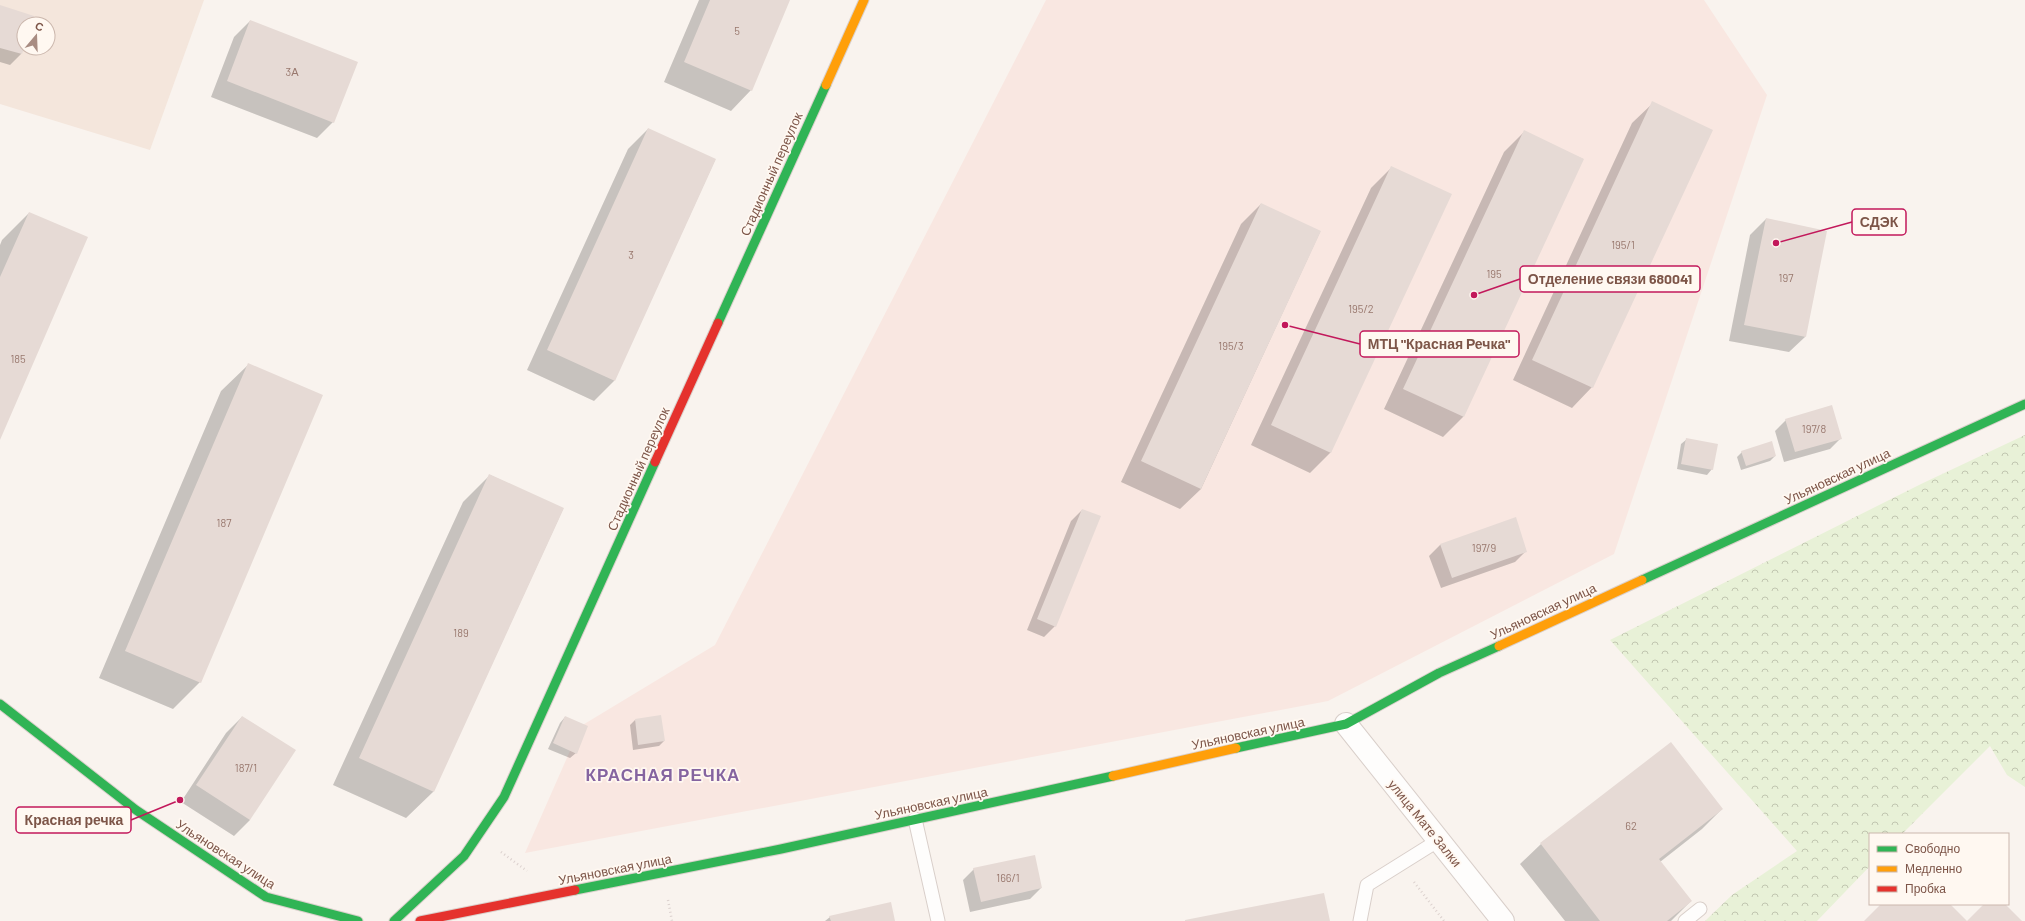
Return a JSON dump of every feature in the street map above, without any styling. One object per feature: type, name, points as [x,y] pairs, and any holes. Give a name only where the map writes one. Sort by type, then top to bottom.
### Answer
[{"type":"street","name":"Стадионный переулок","points":[[394,921],[423,896],[464,856],[504,797],[864,0]]},
{"type":"street","name":"Ульяновская улица","points":[[420,921],[781,849],[1346,724],[1439,673],[2025,404]]},
{"type":"street","name":"Ульяновская улица","points":[[0,704],[136,810],[266,897],[358,921]]},
{"type":"street","name":"улица Мате Залки","points":[[1346,724],[1503,921]]},
{"type":"lane","points":[[915,820],[938,921]]},
{"type":"lane","points":[[1360,921],[1367,885],[1438,840]]},
{"type":"lane","points":[[1685,921],[1700,909]]},
{"type":"path","points":[[1400,864],[1444,921]]},
{"type":"shaded area","points":[[0,0],[204,0],[150,150],[0,104]]},
{"type":"shaded area","points":[[1046,0],[1704,0],[1767,95],[1614,554],[1328,701],[525,853],[581,726],[715,645]]},
{"type":"green space","points":[[2025,435],[2025,787],[2007,775],[1990,746],[1903,833],[1869,833],[1869,867],[1817,921],[1705,921],[1732,895],[1797,851],[1610,640],[1921,484]]},
{"type":"building","points":[[710,0],[790,0],[752,91],[684,62]]},
{"type":"building","points":[[0,5],[34,16],[16,16],[16,52],[0,48]]},
{"type":"building","points":[[250,20],[358,62],[334,123],[227,81]]},
{"type":"building","points":[[1652,101],[1713,130],[1593,388],[1532,360]]},
{"type":"building","points":[[648,128],[716,159],[615,381],[547,350]]},
{"type":"building","points":[[1524,130],[1584,159],[1464,417],[1403,389]]},
{"type":"building","points":[[1391,166],[1452,194],[1331,453],[1271,425]]},
{"type":"building","points":[[1261,203],[1321,231],[1201,489],[1141,461]]},
{"type":"building","points":[[29,212],[88,237],[0,440],[0,277]]},
{"type":"building","points":[[1766,218],[1827,231],[1806,337],[1744,325]]},
{"type":"building","points":[[248,363],[323,395],[201,683],[125,651]]},
{"type":"building","points":[[1832,405],[1842,439],[1795,452],[1785,419]]},
{"type":"building","points":[[1686,438],[1718,444],[1713,470],[1681,464]]},
{"type":"building","points":[[1772,441],[1776,456],[1746,466],[1741,451]]},
{"type":"building","points":[[489,474],[564,508],[434,792],[359,758]]},
{"type":"building","points":[[1082,509],[1101,516],[1056,627],[1037,619]]},
{"type":"building","points":[[1516,517],[1527,552],[1452,578],[1440,544]]},
{"type":"building","points":[[661,715],[665,741],[638,745],[635,719]]},
{"type":"building","points":[[242,716],[296,750],[250,820],[196,785]]},
{"type":"building","points":[[565,716],[588,726],[577,754],[553,743]]},
{"type":"building","points":[[1671,742],[1723,809],[1659,859],[1692,901],[1667,921],[1600,921],[1540,843]]},
{"type":"building","points":[[1035,855],[1042,888],[981,902],[973,868]]},
{"type":"building","points":[[1324,893],[1330,921],[1185,921],[1185,920]]},
{"type":"building","points":[[891,902],[895,921],[831,921],[829,916]]},
{"type":"building","points":[[1880,905],[1951,905],[1967,921],[1864,921]]},
{"type":"building","points":[[1983,905],[2006,905],[2022,921],[1967,921]]},
{"type":"traffic: fast","points":[[718,323],[826,85]]},
{"type":"traffic: fast","points":[[1642,580],[2025,404]]},
{"type":"traffic: fast","points":[[394,921],[464,856],[504,797],[655,462]]},
{"type":"traffic: fast","points":[[1236,748],[1346,724],[1439,673],[1499,646]]},
{"type":"traffic: fast","points":[[0,704],[136,810],[266,897],[358,921]]},
{"type":"traffic: fast","points":[[575,890],[781,849],[1113,776]]},
{"type":"traffic: slow","points":[[826,85],[864,0]]},
{"type":"traffic: slow","points":[[1499,646],[1642,580]]},
{"type":"traffic: slow","points":[[1113,776],[1236,748]]},
{"type":"traffic: jam","points":[[655,462],[718,323]]},
{"type":"traffic: jam","points":[[420,921],[575,890]]},
{"type":"place","name":"СДЭК","points":[[1776,243]]},
{"type":"place","name":"Отделение связи 680041","points":[[1474,295]]},
{"type":"place","name":"МТЦ \"Красная Речка\"","points":[[1285,325]]},
{"type":"place","name":"Красная речка","points":[[180,800]]},
{"type":"district","name":"КРАСНАЯ РЕЧКА","points":[[663,775]]}]
